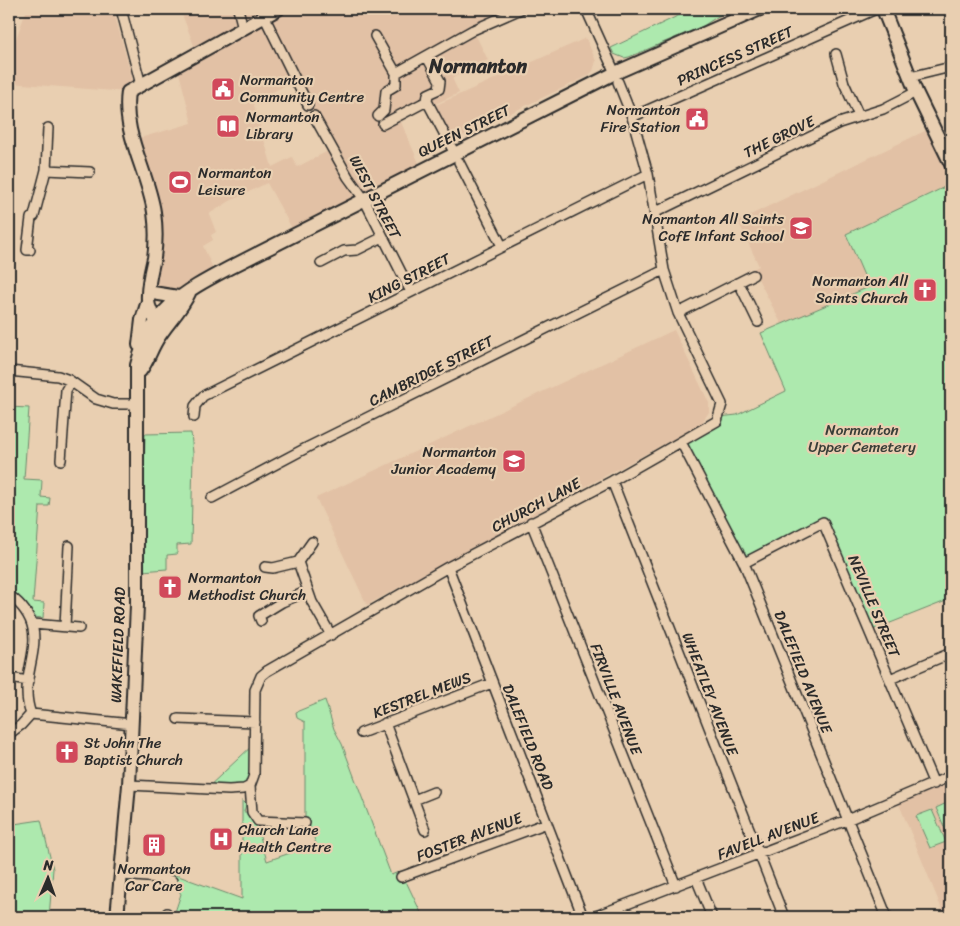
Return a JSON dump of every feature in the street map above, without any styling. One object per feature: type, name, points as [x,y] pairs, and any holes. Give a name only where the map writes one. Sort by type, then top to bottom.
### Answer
[{"type":"street","points":[[121,9],[141,85]]},
{"type":"street","points":[[238,9],[243,28]]},
{"type":"street","points":[[140,353],[139,335],[150,293],[154,256],[154,213],[150,192],[134,143],[126,106],[128,92],[278,9]]},
{"type":"street","points":[[396,73],[473,30],[521,9]]},
{"type":"street","name":"CHURCH LANE","points":[[305,823],[258,821],[252,812],[250,786],[254,775],[255,690],[261,676],[330,634],[448,567],[612,481],[714,424],[722,408],[678,313],[664,270],[656,212],[648,174],[632,117],[586,9]]},
{"type":"street","name":"QUEEN STREET","points":[[138,374],[137,365],[147,335],[184,304],[184,295],[216,275],[364,199],[457,158],[616,78],[760,9]]},
{"type":"street","points":[[884,10],[916,92],[951,164]]},
{"type":"street","name":"PRINCESS STREET","points":[[632,117],[884,10]]},
{"type":"street","points":[[264,16],[308,105]]},
{"type":"street","points":[[375,36],[397,76],[396,85],[386,91],[381,120],[429,104]]},
{"type":"street","points":[[836,54],[844,83],[859,116]]},
{"type":"street","points":[[427,56],[440,81],[439,89],[428,94],[429,104],[502,246]]},
{"type":"street","points":[[910,77],[951,67]]},
{"type":"street","name":"THE GROVE","points":[[656,212],[839,123],[883,109],[916,92]]},
{"type":"street","name":"WEST STREET","points":[[314,116],[348,178],[364,199],[381,238],[410,292]]},
{"type":"street","points":[[30,250],[27,250],[30,224],[46,170],[48,128]]},
{"type":"street","points":[[46,170],[90,172]]},
{"type":"street","name":"KING STREET","points":[[194,417],[195,406],[203,396],[648,174]]},
{"type":"street","points":[[321,263],[344,251],[358,250],[381,238]]},
{"type":"street","name":"CAMBRIDGE STREET","points":[[212,498],[308,447],[664,270]]},
{"type":"street","points":[[678,313],[753,275]]},
{"type":"street","points":[[737,283],[740,284],[758,322]]},
{"type":"street","points":[[150,293],[184,295]]},
{"type":"street","points":[[150,293],[162,322]]},
{"type":"street","name":"QUEEN STREET","points":[[138,374],[162,322]]},
{"type":"street","points":[[9,371],[58,376],[71,382],[96,399],[113,404],[136,404]]},
{"type":"street","name":"WAKEFIELD ROAD","points":[[117,917],[129,785],[132,724],[137,581],[136,404],[138,374]]},
{"type":"street","points":[[61,460],[66,390],[71,382]]},
{"type":"street","name":"DALEFIELD AVENUE","points":[[681,442],[744,563],[888,917]]},
{"type":"street","name":"WHEATLEY AVENUE","points":[[612,481],[784,917]]},
{"type":"street","name":"FIRVILLE AVENUE","points":[[531,522],[676,886]]},
{"type":"street","name":"NEVILLE STREET","points":[[744,563],[823,522],[934,784]]},
{"type":"street","points":[[265,567],[273,568],[298,562],[312,542]]},
{"type":"street","points":[[65,626],[69,546]]},
{"type":"street","points":[[298,562],[308,591],[330,634]]},
{"type":"street","name":"DALEFIELD ROAD","points":[[448,567],[583,917]]},
{"type":"street","points":[[261,621],[259,616],[270,608],[308,591]]},
{"type":"street","points":[[9,595],[23,606],[33,624],[34,636],[28,706],[31,714]]},
{"type":"street","points":[[33,624],[80,628]]},
{"type":"street","points":[[890,679],[951,653]]},
{"type":"street","points":[[9,678],[29,681]]},
{"type":"street","name":"KESTREL MEWS","points":[[361,733],[492,684]]},
{"type":"street","points":[[31,714],[132,724]]},
{"type":"street","points":[[9,734],[21,726],[31,714]]},
{"type":"street","points":[[178,719],[205,716],[255,722]]},
{"type":"street","points":[[385,723],[425,830]]},
{"type":"street","name":"FAVELL AVENUE","points":[[593,917],[847,820],[951,776]]},
{"type":"street","points":[[129,785],[229,790],[244,789],[250,786]]},
{"type":"street","points":[[414,800],[434,792]]},
{"type":"street","name":"FOSTER AVENUE","points":[[401,877],[547,823]]},
{"type":"street","points":[[122,875],[160,878],[172,881]]},
{"type":"street","points":[[696,878],[712,917]]},
{"type":"shaded area","points":[[27,9],[113,9],[135,88],[128,92],[9,83],[9,57]]},
{"type":"shaded area","points":[[180,9],[521,9],[473,30],[488,60],[452,78],[459,93],[400,120],[422,170],[295,234],[267,183],[230,201],[209,214],[216,232],[211,235],[213,240],[203,246],[216,275],[182,297],[152,286],[155,239],[133,140],[192,123],[177,65],[197,53]],"holes":[[[296,80],[332,149],[297,167],[292,157],[272,167],[253,102]]]},
{"type":"shaded area","points":[[586,38],[596,61],[593,71],[588,76],[454,140],[434,106]]},
{"type":"shaded area","name":"Normanton All Saints CofE Infant School","points":[[929,129],[951,174],[951,184],[846,234],[869,287],[782,325],[753,269],[759,266],[738,221]]},
{"type":"shaded area","name":"Normanton Junior Academy","points":[[674,330],[709,403],[709,412],[701,424],[367,605],[316,498]]},
{"type":"shaded area","points":[[951,776],[951,917],[945,917],[897,799]]},
{"type":"green space","points":[[692,9],[729,9],[703,26],[629,57],[624,58],[614,54],[611,48]]},
{"type":"green space","name":"Normanton Upper Cemetery","points":[[951,184],[951,599],[870,631],[823,522],[744,563],[681,442],[719,417],[737,415],[786,391],[761,333],[869,287],[846,234]]},
{"type":"green space","points":[[9,407],[29,408],[24,479],[42,480],[41,497],[50,498],[49,506],[40,506],[33,602],[44,603],[43,618],[33,617],[26,603],[9,590]]},
{"type":"green space","points":[[191,433],[193,453],[191,544],[177,545],[177,554],[167,555],[167,569],[142,571],[145,434]]},
{"type":"green space","points":[[325,700],[334,729],[342,744],[391,875],[401,871],[423,917],[181,917],[174,915],[181,894],[170,883],[145,880],[121,884],[122,870],[173,874],[242,899],[242,800],[246,804],[244,812],[252,812],[258,821],[257,826],[267,861],[316,844],[309,824],[305,823],[305,722],[297,718],[296,712]]},
{"type":"green space","points":[[255,743],[250,786],[206,789]]},
{"type":"green space","points":[[951,801],[951,840],[950,840],[936,808]]},
{"type":"green space","points":[[932,810],[946,842],[930,848],[916,816]]},
{"type":"green space","points":[[41,820],[53,869],[49,917],[9,917],[9,821],[14,824]]},
{"type":"railway","points":[[9,17],[14,9]]},
{"type":"place","name":"Normanton Community Centre","points":[[223,89]]},
{"type":"place","name":"Normanton Fire Station","points":[[697,119]]},
{"type":"place","name":"Normanton Library","points":[[228,126]]},
{"type":"place","name":"Normanton Leisure","points":[[180,182]]},
{"type":"place","name":"Normanton All Saints CofE Infant School","points":[[801,228]]},
{"type":"place","name":"Normanton All Saints Church","points":[[925,290]]},
{"type":"place","name":"Normanton Junior Academy","points":[[514,461]]},
{"type":"place","name":"Normanton Methodist Church","points":[[170,587]]},
{"type":"place","name":"St John The Baptist Church","points":[[67,752]]},
{"type":"place","name":"Church Lane Health Centre","points":[[221,839]]},
{"type":"place","name":"Normanton Car Care","points":[[154,845]]},
{"type":"district","name":"Normanton","points":[[478,66]]}]
